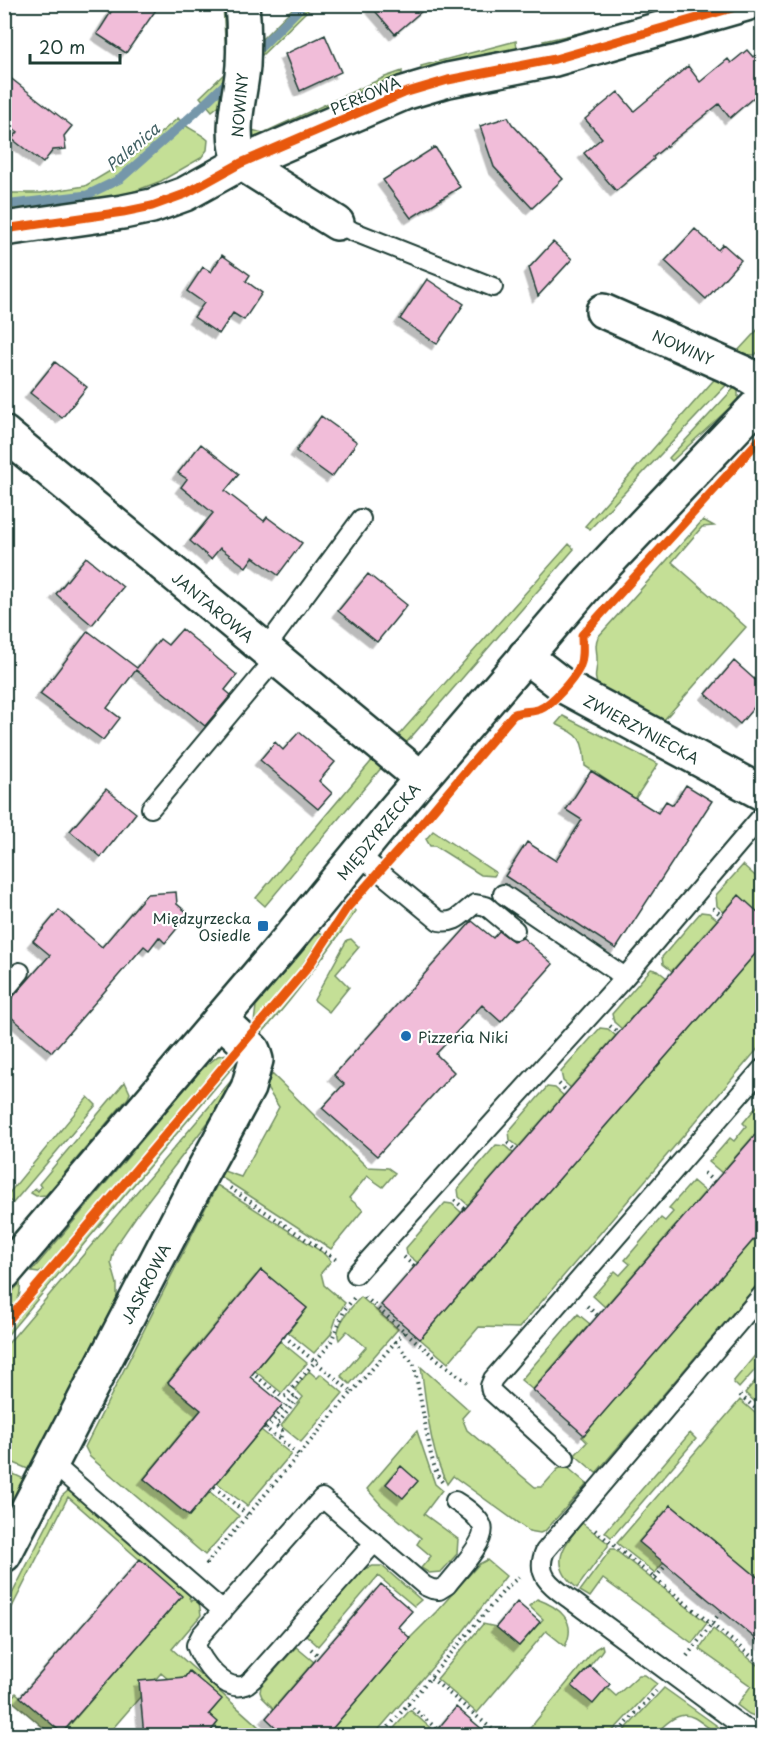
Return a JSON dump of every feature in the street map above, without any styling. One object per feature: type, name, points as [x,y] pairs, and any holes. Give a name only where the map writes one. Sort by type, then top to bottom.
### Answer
[{"type":"street","name":"NOWINY","points":[[241,163],[235,147],[234,127],[243,66],[242,4]]},
{"type":"street","name":"PERŁOWA","points":[[4,229],[152,206],[185,194],[241,163],[404,93],[448,80],[555,59],[746,4]]},
{"type":"street","points":[[241,163],[337,223]]},
{"type":"street","name":"NOWINY","points":[[603,311],[744,373],[762,384]]},
{"type":"street","name":"MIĘDZYRZECKA","points":[[6,1270],[525,656],[611,558],[762,400]]},
{"type":"street","name":"JANTAROWA","points":[[4,433],[422,778]]},
{"type":"street","name":"ZWIERZYNIECKA","points":[[525,656],[565,687],[762,793]]},
{"type":"street","name":"JASKROWA","points":[[4,1556],[202,1171],[248,1088],[256,1060],[253,1050],[220,1019]]},
{"type":"lane","points":[[337,223],[493,287]]},
{"type":"lane","points":[[151,808],[271,654],[361,519]]},
{"type":"lane","points":[[356,1274],[759,828]]},
{"type":"lane","points":[[358,854],[439,921],[448,923],[456,920],[475,904],[486,906],[515,930]]},
{"type":"lane","points":[[503,894],[625,977]]},
{"type":"lane","points":[[4,991],[20,972]]},
{"type":"lane","points":[[565,1458],[491,1391],[490,1386],[493,1379],[762,1069]]},
{"type":"lane","points":[[762,1295],[576,1514],[546,1551],[541,1566],[548,1582],[671,1675],[743,1726],[762,1735]]},
{"type":"lane","points":[[52,1462],[223,1611]]},
{"type":"lane","points":[[375,1542],[253,1679],[244,1686],[232,1686],[225,1682],[203,1662],[196,1645],[201,1635],[322,1498],[375,1542],[425,1586],[439,1590],[447,1585],[483,1538],[483,1527],[471,1512],[455,1501]]},
{"type":"path","points":[[698,1168],[714,1182]]},
{"type":"path","points":[[202,1171],[324,1250],[356,1274]]},
{"type":"path","points":[[398,1252],[415,1267]]},
{"type":"path","points":[[255,1376],[282,1397],[286,1396],[330,1344],[345,1309],[356,1296],[364,1291],[364,1296],[404,1332],[467,1382]]},
{"type":"path","points":[[583,1302],[598,1316]]},
{"type":"path","points":[[198,1556],[207,1563],[404,1332]]},
{"type":"path","points":[[284,1336],[352,1392]]},
{"type":"path","points":[[395,1341],[414,1365],[437,1475],[455,1501]]},
{"type":"path","points":[[740,1395],[762,1414]]},
{"type":"path","points":[[280,1440],[282,1431],[276,1426],[297,1398],[294,1396],[265,1428],[280,1440],[299,1455]]},
{"type":"path","points":[[214,1486],[248,1515]]},
{"type":"path","points":[[576,1514],[762,1665]]},
{"type":"path","points":[[655,1578],[666,1565]]},
{"type":"path","points":[[381,1736],[507,1587],[517,1578],[541,1566]]},
{"type":"path","points":[[615,1736],[671,1675],[722,1610]]},
{"type":"path","points":[[431,1678],[492,1730],[505,1731],[510,1728]]},
{"type":"path","points":[[408,1704],[437,1729]]},
{"type":"green space","points":[[223,5],[231,5],[232,83],[222,103],[212,111],[200,97],[227,71]]},
{"type":"green space","points":[[296,5],[313,5],[258,59],[258,43]]},
{"type":"green space","points":[[659,10],[658,20],[548,49],[543,41],[603,28]]},
{"type":"green space","points":[[516,41],[518,56],[426,79],[421,66]]},
{"type":"green space","points":[[402,71],[402,86],[256,139],[248,135],[248,129],[263,133]]},
{"type":"green space","points":[[178,118],[208,140],[207,150],[201,158],[161,181],[122,196],[7,218],[4,193],[41,193],[85,186],[127,161]]},
{"type":"green space","points":[[762,325],[762,348],[755,355],[735,354]]},
{"type":"green space","points":[[720,373],[730,381],[590,529],[585,526]]},
{"type":"green space","points":[[735,387],[738,390],[738,400],[672,461],[669,458]]},
{"type":"green space","points":[[703,520],[714,526],[702,527],[672,562],[746,627],[663,721],[599,689],[596,676],[596,642]]},
{"type":"green space","points":[[569,544],[574,549],[406,743],[401,744],[396,738]]},
{"type":"green space","points":[[563,716],[658,764],[635,799],[585,766],[582,744],[579,739],[556,724]]},
{"type":"green space","points":[[375,757],[383,766],[265,906],[256,898]]},
{"type":"green space","points":[[433,831],[496,873],[494,876],[481,875],[435,846],[430,846],[426,839]]},
{"type":"green space","points":[[743,865],[762,882],[762,916],[739,896],[724,912],[717,906],[716,895]]},
{"type":"green space","points":[[353,909],[356,911],[311,974],[262,1033],[259,1031],[309,973]]},
{"type":"green space","points":[[701,912],[709,913],[718,920],[672,971],[663,964],[662,957]]},
{"type":"green space","points":[[319,932],[323,934],[301,967],[254,1023],[256,1006]]},
{"type":"green space","points":[[351,939],[359,947],[336,974],[349,987],[329,1012],[314,1000],[347,940]]},
{"type":"green space","points":[[762,946],[762,1044],[519,1328],[479,1327],[448,1363],[420,1339]]},
{"type":"green space","points":[[651,969],[667,978],[622,1029],[614,1022],[612,1014]]},
{"type":"green space","points":[[600,1028],[608,1029],[616,1036],[571,1088],[563,1081],[561,1072]]},
{"type":"green space","points":[[227,1054],[45,1268],[39,1273],[31,1272],[201,1070],[218,1056]]},
{"type":"green space","points":[[235,1060],[236,1063],[5,1338],[5,1333]]},
{"type":"green space","points":[[272,1074],[367,1167],[388,1168],[395,1173],[383,1187],[367,1176],[349,1198],[363,1210],[331,1249],[221,1177],[221,1170],[241,1177],[279,1107],[266,1087]]},
{"type":"green space","points":[[236,1075],[219,1108],[115,1247],[111,1263],[117,1284],[117,1297],[113,1310],[30,1470],[5,1459],[5,1347]]},
{"type":"green space","points":[[125,1082],[130,1093],[128,1098],[46,1195],[36,1196],[31,1193],[35,1188],[38,1191],[41,1187],[39,1184]]},
{"type":"green space","points":[[547,1087],[555,1088],[564,1096],[519,1147],[510,1140],[509,1131]]},
{"type":"green space","points":[[88,1097],[96,1105],[13,1203],[5,1198]]},
{"type":"green space","points":[[762,1100],[762,1127],[722,1173],[709,1162],[730,1138],[734,1141],[746,1126],[743,1123]]},
{"type":"green space","points":[[496,1145],[505,1146],[514,1154],[468,1205],[459,1197],[458,1189]]},
{"type":"green space","points":[[693,1181],[706,1192],[605,1307],[593,1296],[615,1271],[620,1275],[630,1264],[625,1260],[661,1218],[665,1221],[673,1212],[669,1208]]},
{"type":"green space","points":[[217,1185],[322,1252],[331,1261],[321,1273],[324,1285],[345,1303],[337,1316],[331,1334],[314,1353],[288,1332],[307,1308],[261,1270],[168,1383],[197,1407],[206,1404],[144,1479],[189,1516],[210,1492],[239,1516],[205,1555],[90,1457],[85,1447]]},
{"type":"green space","points":[[445,1203],[452,1204],[462,1213],[418,1263],[407,1254],[406,1248]]},
{"type":"green space","points":[[762,1230],[762,1279],[596,1473],[575,1455],[587,1442],[582,1437]]},
{"type":"green space","points":[[20,1283],[19,1298],[5,1317],[5,1301]]},
{"type":"green space","points":[[361,1297],[398,1329],[350,1384],[341,1376],[366,1347],[347,1331],[339,1340],[338,1335],[344,1317]]},
{"type":"green space","points":[[578,1314],[590,1324],[533,1390],[521,1380]]},
{"type":"green space","points":[[280,1341],[307,1363],[282,1393],[255,1371]]},
{"type":"green space","points":[[762,1347],[762,1362],[739,1388],[733,1382]]},
{"type":"green space","points":[[421,1367],[469,1410],[462,1418],[467,1430],[535,1487],[542,1487],[558,1469],[566,1466],[587,1484],[545,1531],[540,1533],[529,1531],[453,1476],[447,1484],[432,1442]]},
{"type":"green space","points":[[309,1371],[317,1378],[321,1374],[343,1393],[301,1442],[281,1426],[303,1397],[295,1389]]},
{"type":"green space","points":[[762,1373],[762,1408],[745,1393]]},
{"type":"green space","points":[[740,1400],[762,1419],[762,1581],[671,1505],[664,1562],[655,1573],[617,1543]]},
{"type":"green space","points":[[261,1430],[291,1454],[247,1506],[217,1483]]},
{"type":"green space","points":[[417,1431],[435,1484],[442,1490],[424,1514],[458,1539],[457,1554],[441,1572],[429,1573],[421,1568],[431,1556],[417,1544],[421,1538],[382,1506],[367,1489]]},
{"type":"green space","points":[[690,1433],[696,1439],[611,1537],[605,1532]]},
{"type":"green space","points":[[5,1470],[24,1479],[7,1511],[10,1518],[5,1529]]},
{"type":"green space","points":[[69,1490],[191,1595],[189,1598],[192,1601],[195,1599],[199,1602],[201,1615],[172,1649],[269,1736],[226,1735],[215,1726],[217,1723],[209,1714],[221,1699],[189,1672],[185,1677],[168,1679],[161,1673],[107,1735],[52,1735],[10,1699],[16,1693],[63,1733],[181,1596],[68,1497],[5,1621],[5,1608],[62,1496]]},
{"type":"green space","points":[[582,1523],[608,1543],[608,1546],[577,1588],[568,1580],[561,1563],[564,1547]]},
{"type":"green space","points":[[611,1549],[614,1549],[707,1623],[692,1643],[603,1579],[590,1597],[580,1591]]},
{"type":"green space","points":[[487,1560],[506,1576],[461,1634],[374,1735],[326,1736],[410,1638],[479,1564]]},
{"type":"green space","points":[[382,1566],[421,1600],[414,1606],[378,1576],[318,1646],[306,1635],[363,1569]]},
{"type":"green space","points":[[537,1599],[559,1611],[568,1622],[568,1637],[565,1646],[546,1631],[477,1713],[437,1679],[483,1624],[496,1627],[519,1646],[543,1619],[529,1606]]},
{"type":"green space","points":[[713,1629],[762,1669],[762,1719],[749,1714],[737,1705],[751,1686],[699,1649]]},
{"type":"green space","points":[[602,1645],[601,1652],[573,1686],[607,1688],[616,1696],[639,1675],[645,1675],[657,1684],[609,1735],[522,1736],[595,1649]]},
{"type":"green space","points":[[296,1647],[314,1662],[274,1709],[262,1697],[261,1686]]},
{"type":"green space","points":[[664,1688],[730,1735],[719,1733],[688,1715],[679,1716],[668,1722],[655,1735],[620,1735]]},
{"type":"green space","points":[[410,1710],[435,1732],[432,1735],[388,1735]]},
{"type":"building","points":[[116,4],[160,4],[126,53],[97,34]]},
{"type":"building","points":[[369,4],[430,4],[395,34]]},
{"type":"building","points":[[325,35],[341,72],[300,91],[285,54]]},
{"type":"building","points":[[762,49],[762,90],[730,118],[719,104],[653,157],[654,159],[616,191],[584,153],[602,138],[585,119],[618,92],[634,111],[688,66],[700,82],[728,59],[731,63],[747,50],[753,57]]},
{"type":"building","points":[[4,73],[72,126],[64,136],[66,149],[53,150],[43,163],[12,139],[18,132],[4,122]]},
{"type":"building","points":[[508,117],[563,179],[532,208],[494,167],[480,126]]},
{"type":"building","points":[[435,147],[460,187],[411,218],[383,180]]},
{"type":"building","points":[[695,229],[718,250],[723,244],[741,260],[706,299],[665,261]]},
{"type":"building","points":[[553,242],[572,259],[538,296],[529,268]]},
{"type":"building","points":[[222,255],[250,275],[246,281],[262,293],[244,320],[233,313],[219,334],[194,317],[204,303],[187,291],[203,267],[211,272]]},
{"type":"building","points":[[427,279],[464,304],[437,344],[400,319]]},
{"type":"building","points":[[55,362],[87,387],[62,418],[30,393]]},
{"type":"building","points":[[321,416],[357,442],[332,477],[296,451]]},
{"type":"building","points":[[201,444],[239,474],[225,491],[264,521],[267,517],[302,543],[278,575],[253,557],[246,567],[220,548],[211,559],[190,541],[213,513],[181,487],[187,479],[178,473]]},
{"type":"building","points":[[86,557],[123,587],[92,625],[56,594]]},
{"type":"building","points":[[368,574],[407,605],[377,642],[338,611]]},
{"type":"building","points":[[182,629],[237,675],[225,690],[231,695],[205,726],[136,670],[107,708],[120,718],[103,740],[40,694],[88,631],[137,668],[160,639],[168,645]]},
{"type":"building","points":[[734,661],[762,686],[762,698],[740,724],[706,694]]},
{"type":"building","points":[[299,732],[335,762],[319,781],[332,793],[318,809],[260,760],[275,742],[283,750]]},
{"type":"building","points":[[591,771],[658,813],[666,801],[673,805],[686,785],[712,801],[616,949],[505,876],[527,842],[556,861],[582,820],[566,810]]},
{"type":"building","points":[[106,789],[136,813],[101,857],[70,831]]},
{"type":"building","points":[[176,892],[177,904],[189,914],[165,943],[159,937],[149,950],[144,946],[52,1052],[4,1011],[4,1007],[50,955],[33,941],[59,910],[102,947],[147,894]]},
{"type":"building","points":[[739,895],[762,916],[762,946],[420,1339],[381,1305]]},
{"type":"building","points":[[472,921],[493,938],[499,931],[513,941],[523,938],[553,964],[501,1022],[482,1005],[436,1054],[454,1072],[377,1156],[322,1108],[344,1084],[334,1075]]},
{"type":"building","points":[[762,1127],[762,1230],[584,1435],[533,1390]]},
{"type":"building","points":[[261,1270],[307,1308],[250,1377],[283,1404],[189,1516],[144,1479],[201,1410],[168,1383]]},
{"type":"building","points":[[401,1466],[418,1481],[403,1498],[386,1484]]},
{"type":"building","points":[[671,1505],[762,1581],[762,1644],[639,1542]]},
{"type":"building","points":[[140,1559],[182,1596],[62,1733],[20,1697]]},
{"type":"building","points":[[381,1584],[412,1611],[398,1627],[410,1638],[326,1736],[285,1736],[266,1718]]},
{"type":"building","points":[[517,1602],[540,1622],[519,1646],[496,1627]]},
{"type":"building","points":[[590,1666],[610,1684],[593,1704],[572,1686]]},
{"type":"building","points":[[189,1671],[222,1699],[209,1714],[218,1722],[207,1736],[144,1736],[139,1681],[185,1677]]},
{"type":"building","points":[[456,1707],[490,1736],[432,1736]]},
{"type":"waterway","name":"Palenica","points":[[260,48],[304,4]]},
{"type":"waterway","name":"Palenica","points":[[4,205],[87,195],[120,179],[227,82]]},
{"type":"cycle path","points":[[4,229],[152,206],[185,194],[241,163],[404,93],[448,80],[555,59],[746,4]]},
{"type":"cycle path","points":[[4,1325],[308,967],[346,909],[413,834],[513,715],[545,706],[567,685],[581,664],[582,635],[762,437]]},
{"type":"place","name":"Międzyrzecka Osiedle","points":[[263,926]]},
{"type":"place","name":"Pizzeria Niki","points":[[406,1036]]}]
